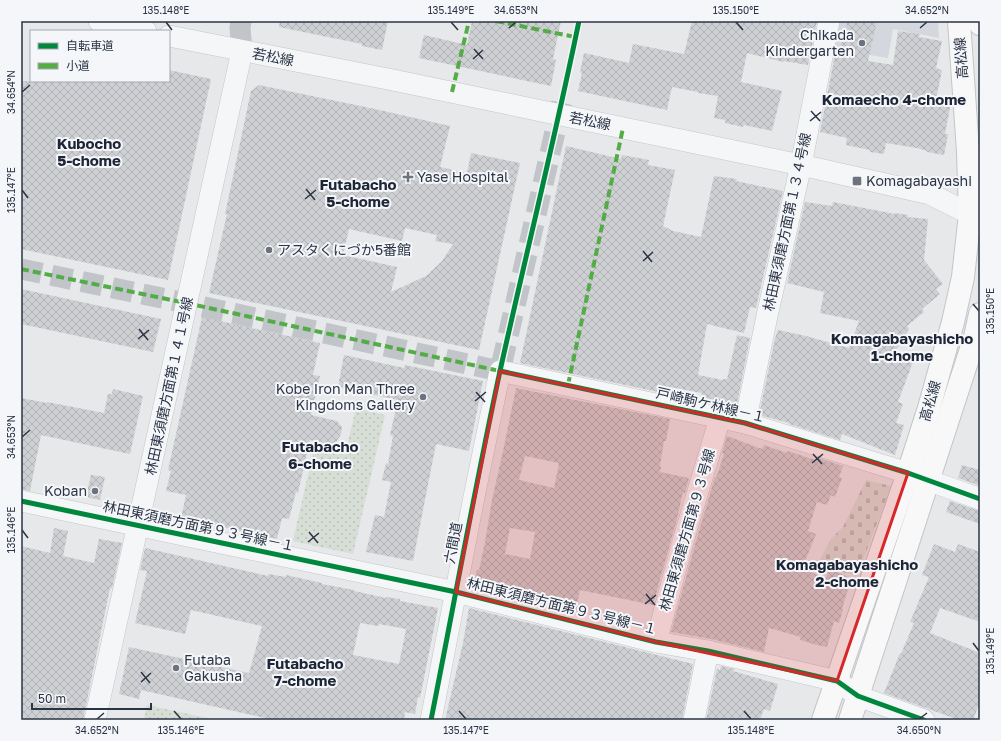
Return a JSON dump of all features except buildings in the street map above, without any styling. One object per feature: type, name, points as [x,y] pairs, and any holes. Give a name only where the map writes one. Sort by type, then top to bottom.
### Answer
[{"type":"main road","name":"高松線","points":[[823,720],[929,408],[955,315],[975,219],[968,152],[959,21]]},
{"type":"main road","name":"高松線","points":[[850,720],[929,481],[975,337],[980,314]]},
{"type":"street","points":[[99,21],[141,30]]},
{"type":"street","name":"林田東須磨方面第１３４号線","points":[[745,423],[801,165],[829,21]]},
{"type":"street","name":"若松線","points":[[170,36],[352,72],[801,165],[930,194],[975,219]]},
{"type":"street","name":"林田東須磨方面第１４１号線","points":[[95,720],[139,526],[242,51]]},
{"type":"street","name":"戸崎駒ケ林線－１","points":[[500,371],[745,423],[908,473],[980,499]]},
{"type":"street","name":"六間道","points":[[431,720],[500,371]]},
{"type":"street","name":"林田東須磨方面第９３号線","points":[[656,642],[684,538],[720,418]]},
{"type":"street","name":"林田東須磨方面第９３号線－１","points":[[21,501],[456,592],[656,642],[708,651],[837,681],[858,696],[924,720]]},
{"type":"street","points":[[694,720],[708,651]]},
{"type":"highlighted area","points":[[500,371],[745,423],[908,473],[837,681],[656,642],[456,592]]},
{"type":"shaded area","name":"Chikada Kindergarten","points":[[839,21],[938,21],[939,38],[893,29],[888,58],[834,49]]},
{"type":"green space","points":[[356,408],[385,415],[353,554],[293,541],[314,448],[345,455]]},
{"type":"green space","points":[[866,480],[891,486],[857,576],[817,565],[831,539],[843,527]]},
{"type":"green space","points":[[147,705],[216,720],[144,720]]},
{"type":"tunnel","points":[[241,21],[240,28],[242,51]]},
{"type":"tunnel","points":[[21,269],[500,371],[563,97]]},
{"type":"marked path","points":[[452,92],[469,21]]},
{"type":"marked path","points":[[496,21],[575,37]]},
{"type":"marked path","points":[[568,385],[623,128]]},
{"type":"marked path","points":[[21,269],[500,371],[501,369]]},
{"type":"cycle path","points":[[431,720],[500,371],[579,21]]},
{"type":"cycle path","points":[[500,371],[745,423],[908,473],[980,499]]},
{"type":"cycle path","points":[[21,501],[456,592],[656,642],[708,651],[837,681],[858,696],[924,720]]},
{"type":"place","name":"Chikada Kindergarten","points":[[862,43]]},
{"type":"place","name":"Yase Hospital","points":[[408,177]]},
{"type":"place","name":"Komagabayashi","points":[[857,181]]},
{"type":"place","name":"アスタくにづか5番館","points":[[269,250]]},
{"type":"place","name":"Kobe Iron Man Three Kingdoms Gallery","points":[[423,397]]},
{"type":"place","name":"Koban","points":[[95,491]]},
{"type":"place","name":"Futaba Gakusha","points":[[176,668]]},
{"type":"district","name":"Komaecho 4-chome","points":[[894,100]]},
{"type":"district","name":"Kubocho 5-chome","points":[[89,152]]},
{"type":"district","name":"Futabacho 5-chome","points":[[358,194]]},
{"type":"district","name":"Komagabayashicho 1-chome","points":[[902,348]]},
{"type":"district","name":"Futabacho 6-chome","points":[[320,456]]},
{"type":"district","name":"Komagabayashicho 2-chome","points":[[847,574]]},
{"type":"district","name":"Futabacho 7-chome","points":[[305,672]]}]
